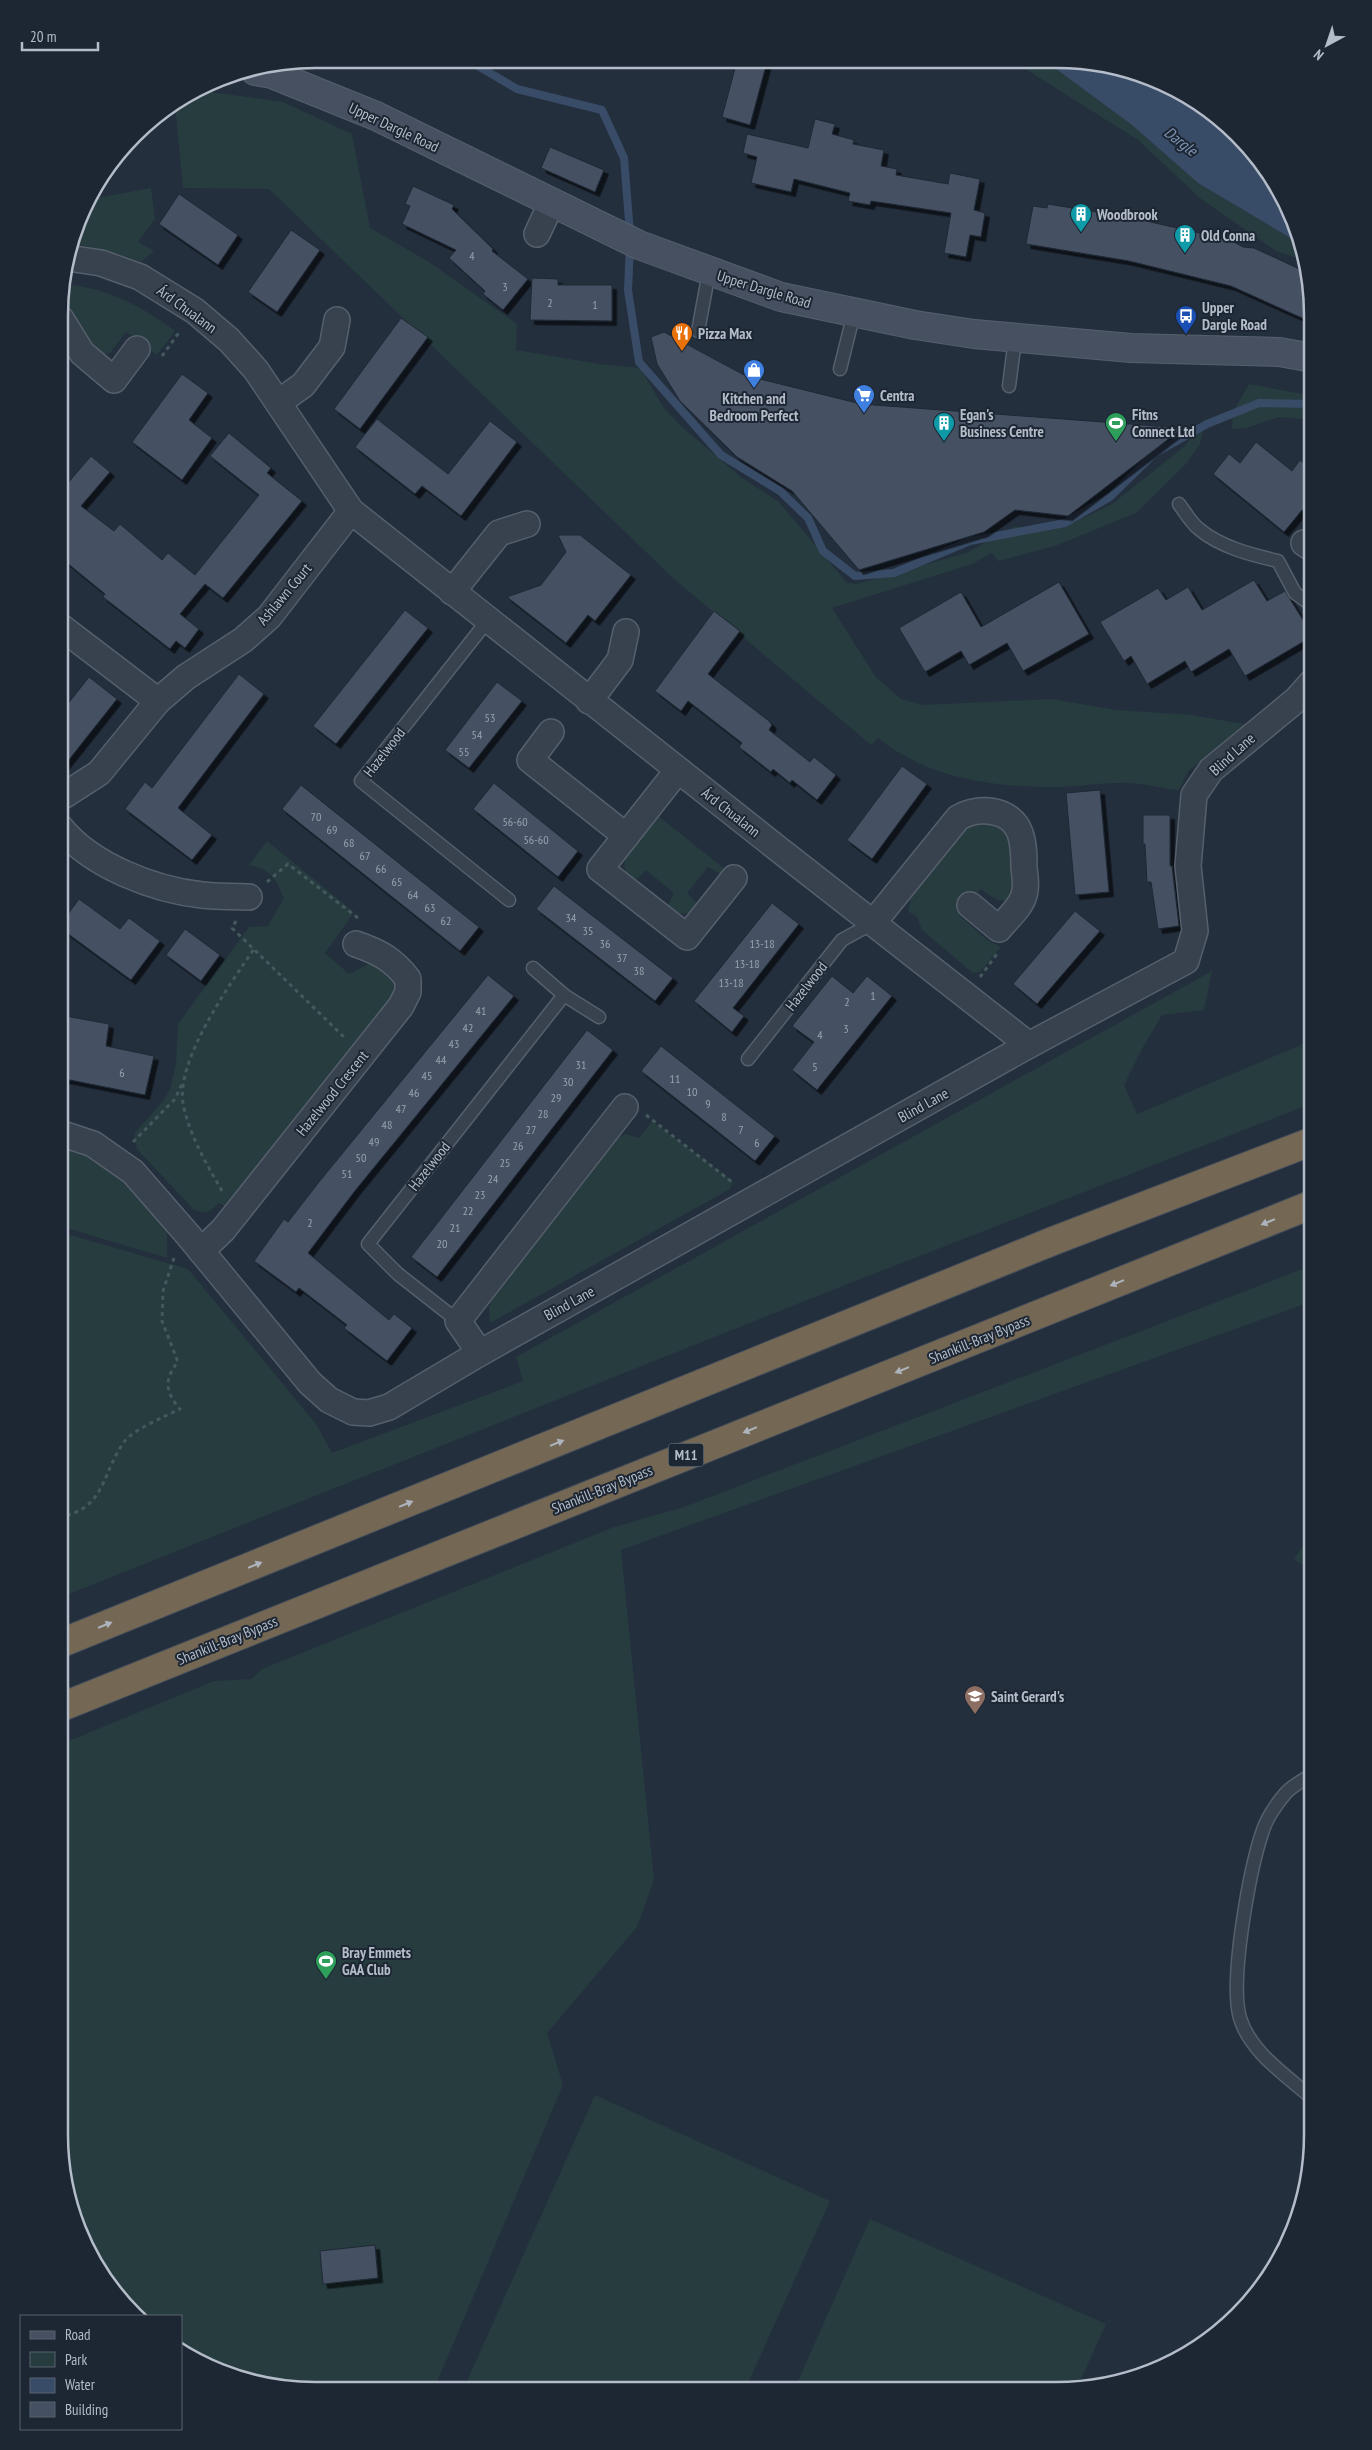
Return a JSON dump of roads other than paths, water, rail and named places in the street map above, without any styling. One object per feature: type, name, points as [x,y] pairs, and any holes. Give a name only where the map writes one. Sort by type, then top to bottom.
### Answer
[{"type":"highway","points":[[68,1640],[1053,1241],[1304,1144]]},
{"type":"highway","name":"Shankill-Bray Bypass","points":[[68,1704],[1304,1208]]},
{"type":"main road","name":"Upper Dargle Road","points":[[264,73],[272,74],[376,116],[628,239],[709,272],[781,297],[924,326],[1015,339],[1131,348],[1279,352],[1304,356]]},
{"type":"street","points":[[537,234],[552,202]]},
{"type":"street","name":"Árd Chualann","points":[[74,259],[101,263],[140,277],[195,311],[235,346],[256,370],[352,511],[452,592],[1029,1045]]},
{"type":"street","points":[[278,402],[303,384],[332,347],[338,320]]},
{"type":"street","points":[[68,331],[82,354],[114,380],[137,349]]},
{"type":"street","name":"Ashlawn Court","points":[[68,793],[99,773],[158,701],[186,676],[243,640],[269,616],[352,511]]},
{"type":"street","points":[[452,592],[500,533],[527,524]]},
{"type":"street","points":[[590,700],[620,660],[626,632]]},
{"type":"street","points":[[68,633],[158,701]]},
{"type":"street","name":"Blind Lane","points":[[195,1243],[310,1383],[329,1400],[353,1412],[369,1413],[389,1407],[480,1353],[746,1203],[1029,1045],[1186,961],[1195,931],[1188,866],[1194,795],[1211,770],[1296,700],[1304,691]]},
{"type":"street","points":[[551,732],[530,760],[626,836]]},
{"type":"street","points":[[678,770],[600,869],[687,937],[734,878]]},
{"type":"street","points":[[873,924],[958,818],[969,811],[982,809],[998,812],[1011,820],[1020,832],[1023,845],[1024,895],[999,929],[970,905]]},
{"type":"street","points":[[68,835],[78,846],[113,868],[146,882],[203,895],[248,897]]},
{"type":"street","name":"Hazelwood Crescent","points":[[195,1243],[223,1230],[362,1055],[400,1006],[408,992],[408,980],[400,968],[379,952],[356,944]]},
{"type":"street","points":[[458,1321],[625,1107]]},
{"type":"street","points":[[68,1136],[93,1144],[132,1172],[195,1243]]},
{"type":"street","name":"Hazelwood","points":[[458,1321],[480,1353]]},
{"type":"lane","points":[[698,331],[709,272]]},
{"type":"lane","points":[[840,369],[854,313]]},
{"type":"lane","points":[[1009,386],[1015,339]]},
{"type":"lane","points":[[1179,504],[1198,529],[1216,540],[1248,554],[1278,561],[1295,593],[1304,600]]},
{"type":"lane","name":"Hazelwood","points":[[488,620],[361,781],[509,900]]},
{"type":"lane","name":"Hazelwood","points":[[748,1059],[842,940],[873,924]]},
{"type":"lane","points":[[533,968],[564,995],[599,1017]]},
{"type":"lane","name":"Hazelwood","points":[[458,1321],[398,1274],[368,1244],[564,995]]},
{"type":"lane","points":[[1304,1780],[1285,1792],[1264,1828],[1245,1907],[1237,1982],[1240,2017],[1250,2040],[1304,2091]]},
{"type":"water","name":"Dargle","points":[[1055,68],[1073,68],[1121,76],[1152,86],[1195,109],[1232,140],[1263,177],[1279,205],[1292,239],[1198,183],[1132,125]]},
{"type":"waterway","points":[[482,68],[517,89],[602,110],[624,158],[630,234]]},
{"type":"waterway","points":[[630,245],[628,290],[639,362],[721,455],[780,491],[808,518],[823,551],[855,576],[894,573],[970,541],[1065,523],[1110,497],[1155,453],[1207,424],[1259,403],[1304,404]]},
{"type":"place","name":"Woodbrook","points":[[1081,233]]},
{"type":"place","name":"Old Conna","points":[[1185,254]]},
{"type":"place","name":"Upper Dargle Road","points":[[1186,335]]},
{"type":"place","name":"Pizza Max","points":[[682,352]]},
{"type":"place","name":"Kitchen and Bedroom Perfect","points":[[754,389]]},
{"type":"place","name":"Centra","points":[[864,414]]},
{"type":"place","name":"Egan's Business Centre","points":[[944,442]]},
{"type":"place","name":"Fitns Connect Ltd","points":[[1116,442]]},
{"type":"place","name":"Saint Gerard's","points":[[975,1715]]},
{"type":"place","name":"Bray Emmets GAA Club","points":[[326,1980]]}]
